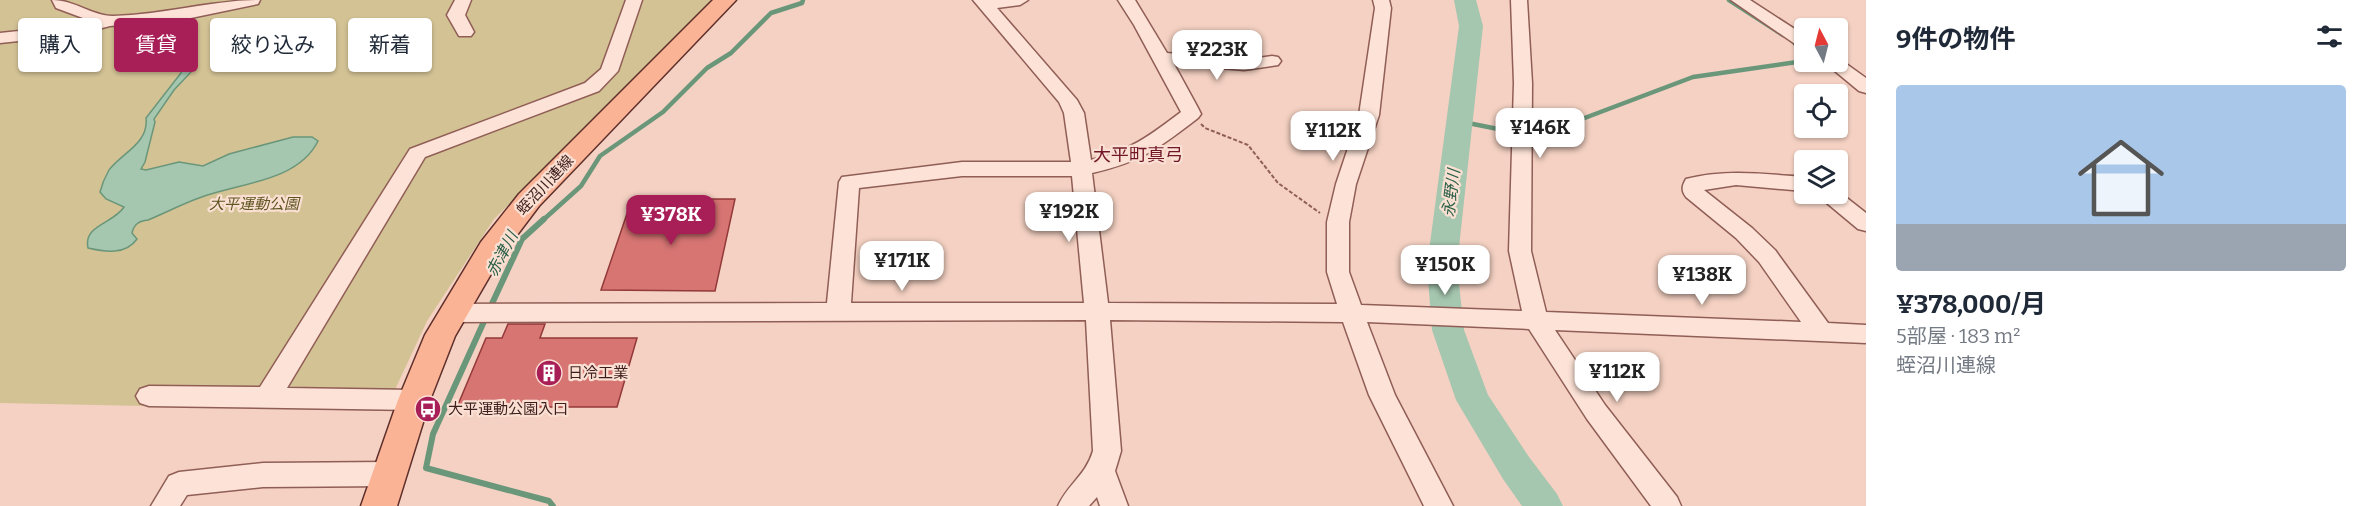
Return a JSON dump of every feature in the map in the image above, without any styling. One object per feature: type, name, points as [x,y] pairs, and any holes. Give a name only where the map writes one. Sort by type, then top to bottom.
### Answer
[{"type":"main road","name":"蛭沼川連線","points":[[380,506],[414,400],[440,335],[491,249],[529,200],[725,0]]},
{"type":"street","points":[[60,0],[62,4],[110,21]]},
{"type":"street","points":[[0,38],[75,30],[110,21],[186,14],[252,0]]},
{"type":"street","points":[[464,0],[456,15],[465,32]]},
{"type":"street","points":[[267,398],[417,153],[592,87],[609,71],[634,0]]},
{"type":"street","points":[[982,2],[1020,0]]},
{"type":"street","points":[[837,313],[849,182],[962,170],[1082,169],[1113,162],[1146,148],[1191,114],[1183,94],[1142,20],[1126,0]]},
{"type":"street","points":[[1381,0],[1383,8],[1369,115],[1346,184],[1338,226],[1338,272],[1382,395],[1407,448],[1439,506]]},
{"type":"street","points":[[1519,0],[1523,83],[1520,251],[1536,321],[1596,412],[1667,506]]},
{"type":"street","points":[[1739,0],[1794,36]]},
{"type":"street","points":[[982,2],[1067,100],[1074,113],[1082,169],[1107,451],[1101,471],[1072,506]]},
{"type":"street","points":[[1161,58],[1244,66],[1272,61]]},
{"type":"street","points":[[1846,72],[1866,87]]},
{"type":"street","points":[[1794,183],[1736,178],[1693,184],[1693,192],[1744,233],[1767,256],[1820,331]]},
{"type":"street","points":[[1840,204],[1866,224]]},
{"type":"street","points":[[451,313],[1352,313],[1866,334]]},
{"type":"street","points":[[149,396],[414,400]]},
{"type":"street","points":[[1101,471],[1114,506]]},
{"type":"street","points":[[165,506],[179,484],[263,475],[390,474]]},
{"type":"path","points":[[1191,114],[1205,129],[1248,145],[1278,183],[1338,226]]},
{"type":"green space","name":"大平運動公園","points":[[0,0],[717,0],[494,219],[427,321],[385,411],[0,403]]},
{"type":"shaded area","points":[[191,72],[174,90],[154,119],[145,162],[141,169],[146,170],[179,162],[203,166],[229,154],[293,137],[312,137],[318,141],[309,155],[282,173],[199,198],[140,222],[134,227],[132,233],[137,239],[127,248],[101,251],[88,248],[88,240],[94,229],[119,213],[124,207],[106,199],[100,192],[109,170],[139,141],[146,127],[146,118],[181,73]]},
{"type":"building","points":[[632,199],[735,199],[715,291],[601,290]]},
{"type":"building","name":"日冷工業","points":[[508,324],[545,324],[540,338],[637,338],[617,407],[457,407],[486,338],[502,338]]},
{"type":"waterway","name":"赤津川","points":[[542,221],[581,186],[600,156],[663,112],[707,68],[731,53],[771,13],[802,3],[803,0]]},
{"type":"waterway","name":"永野川","points":[[1465,0],[1471,26],[1442,266],[1448,330],[1473,400],[1516,468],[1544,506]]},
{"type":"waterway","points":[[1729,0],[1783,35]]},
{"type":"waterway","points":[[1527,134],[1537,136],[1693,77],[1794,62]]},
{"type":"waterway","points":[[1458,121],[1518,133]]},
{"type":"waterway","name":"赤津川","points":[[490,308],[522,239],[544,219]]},
{"type":"waterway","name":"赤津川","points":[[486,317],[433,434],[426,468],[549,501],[553,506]]},
{"type":"place","name":"日冷工業","points":[[549,373]]},
{"type":"place","name":"大平運動公園入口","points":[[428,409]]},
{"type":"district","name":"大平町真弓","points":[[1138,155]]}]
